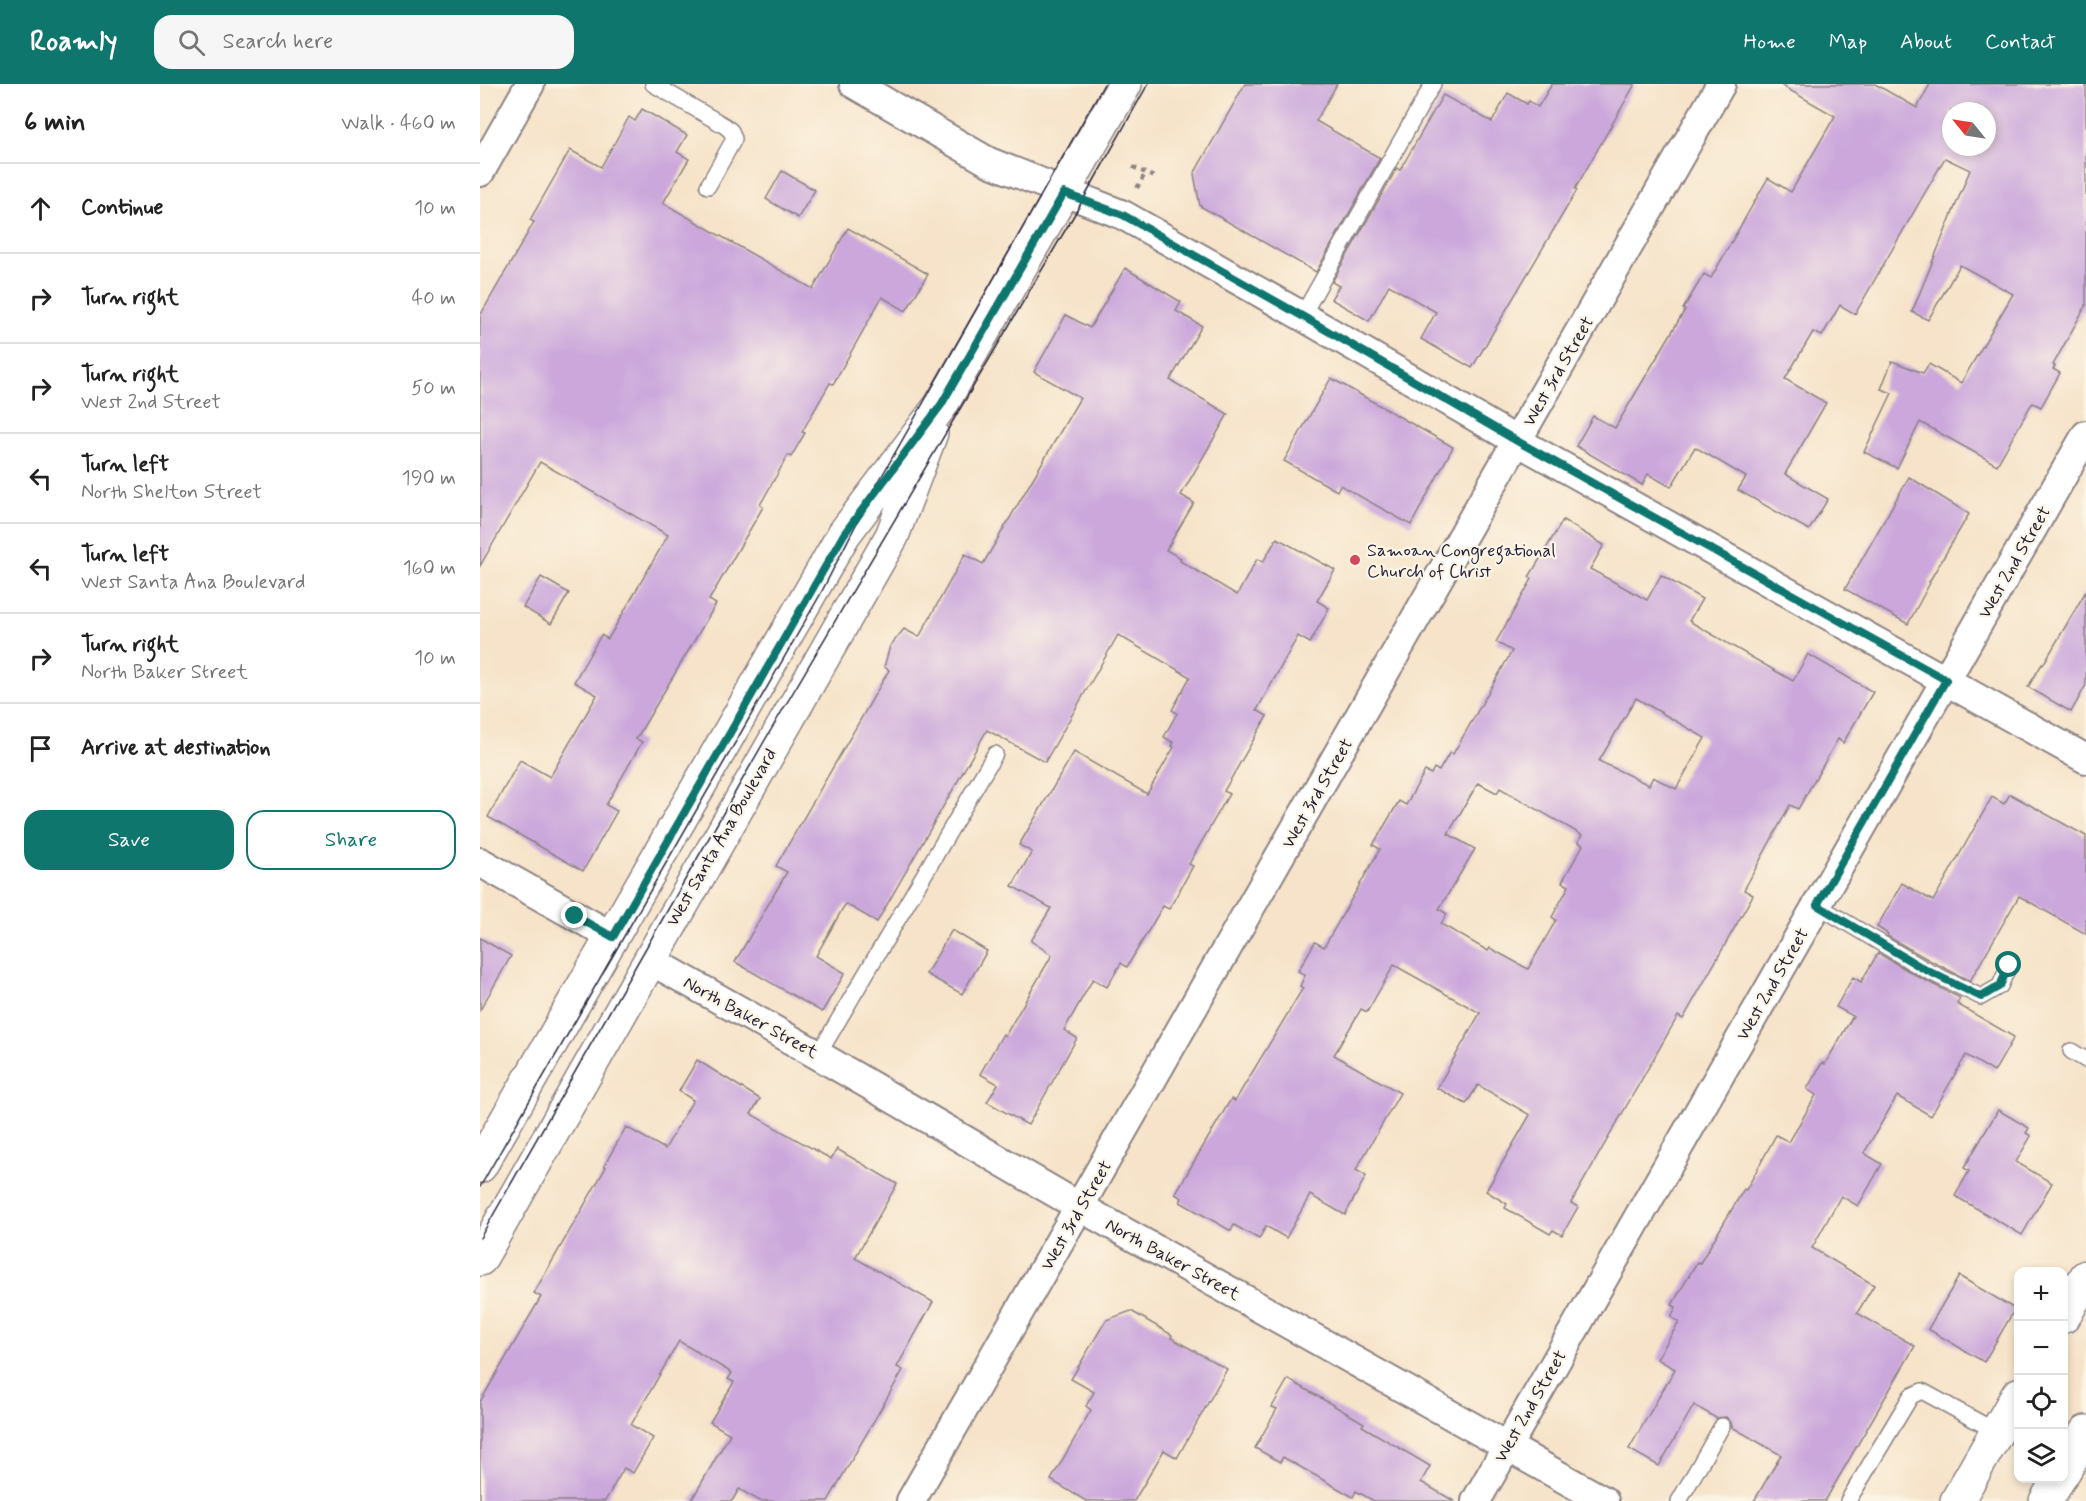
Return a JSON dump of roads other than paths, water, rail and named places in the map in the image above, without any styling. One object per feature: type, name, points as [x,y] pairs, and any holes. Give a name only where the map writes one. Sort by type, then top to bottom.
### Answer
[{"type":"main road","name":"West Santa Ana Boulevard","points":[[480,1166],[844,534],[941,405],[1125,84]]},
{"type":"main road","name":"West Santa Ana Boulevard","points":[[480,1259],[892,536],[941,405]]},
{"type":"main road","points":[[2068,1309],[2086,1277]]},
{"type":"main road","points":[[1957,1501],[2014,1403]]},
{"type":"main road","points":[[2046,1501],[2074,1458]]},
{"type":"street","points":[[480,172],[530,84]]},
{"type":"street","points":[[854,84],[989,162],[1123,215],[1517,441],[2086,759]]},
{"type":"street","name":"West 3rd Street","points":[[911,1501],[1721,84]]},
{"type":"street","name":"West 2nd Street","points":[[1476,1501],[2086,435]]},
{"type":"street","points":[[480,862],[613,937]]},
{"type":"street","name":"North Baker Street","points":[[650,960],[1080,1207],[1604,1501]]},
{"type":"lane","points":[[653,84],[725,126],[733,135],[734,139],[708,186]]},
{"type":"lane","points":[[1302,316],[1433,84]]},
{"type":"lane","points":[[818,1055],[995,754]]},
{"type":"lane","points":[[1817,905],[1924,969],[1981,997],[2000,986],[2009,965]]},
{"type":"lane","points":[[2071,1051],[2086,1060]]},
{"type":"lane","points":[[1848,1501],[1911,1396],[1922,1390],[1997,1432]]},
{"type":"lane","points":[[1679,1501],[1722,1425]]},
{"type":"tram line","points":[[480,1187],[820,595],[870,497],[1104,84]]},
{"type":"tram line","points":[[480,1238],[765,740],[1083,200],[1148,84]]},
{"type":"place","name":"Samoan Congregational Church of Christ","points":[[1355,560]]}]
